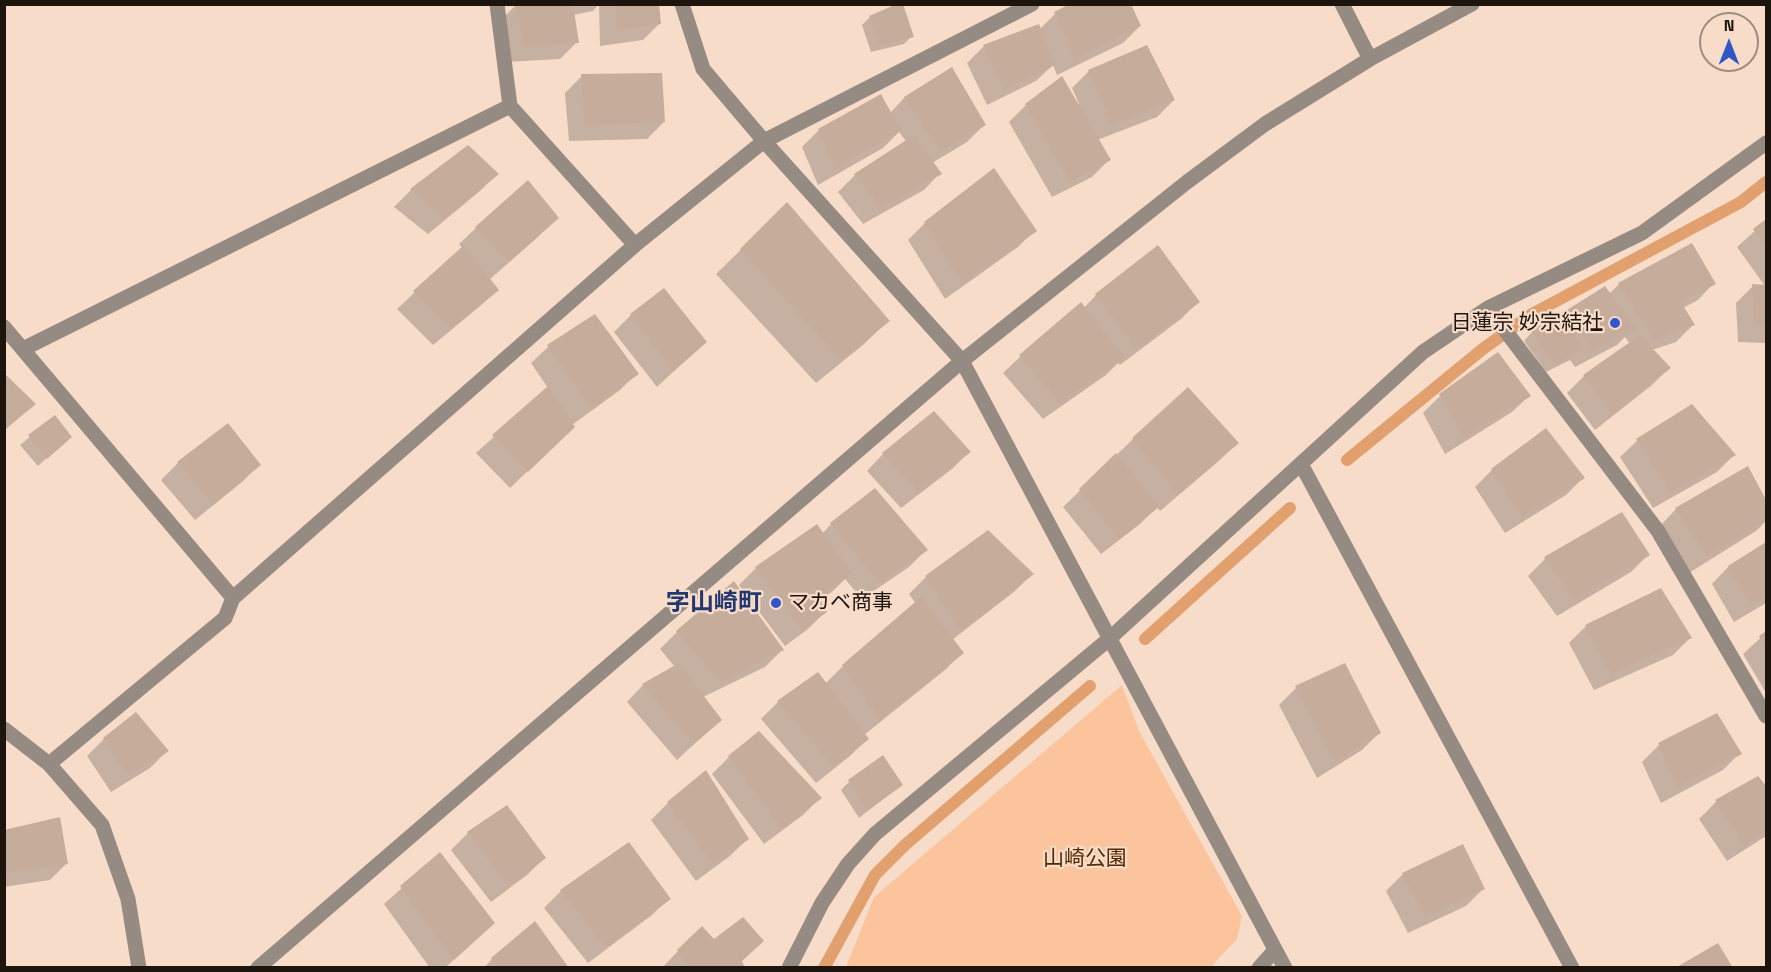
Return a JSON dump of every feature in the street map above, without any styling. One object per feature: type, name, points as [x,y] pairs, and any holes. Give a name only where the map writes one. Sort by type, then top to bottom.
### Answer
[{"type":"street","points":[[497,4],[510,106],[635,245]]},
{"type":"street","points":[[682,4],[703,69],[764,141],[963,362],[1285,968]]},
{"type":"street","points":[[49,764],[225,618],[233,598],[635,245],[764,141],[1032,4]]},
{"type":"street","points":[[1342,4],[1370,59]]},
{"type":"street","points":[[258,968],[963,362],[1186,182],[1264,124],[1370,59],[1472,4]]},
{"type":"street","points":[[23,349],[510,106]]},
{"type":"street","points":[[789,968],[822,903],[848,864],[875,834],[1109,639],[1423,352],[1642,233],[1767,143]]},
{"type":"street","points":[[1493,314],[1659,531],[1767,716]]},
{"type":"street","points":[[4,327],[233,598]]},
{"type":"street","points":[[1301,464],[1572,968]]},
{"type":"street","points":[[4,729],[49,764],[102,825],[128,899],[139,968]]},
{"type":"street","points":[[1259,968],[1275,950]]},
{"type":"green space","name":"山崎公園","points":[[1122,685],[1139,731],[1242,916],[1237,939],[1211,967],[846,967],[874,897]]},
{"type":"building","points":[[517,4],[573,4],[579,43],[522,46]]},
{"type":"building","points":[[616,4],[659,4],[661,24],[616,30]]},
{"type":"building","points":[[897,4],[903,4],[914,37],[880,45],[869,16]]},
{"type":"building","points":[[1070,4],[1131,4],[1141,26],[1075,59],[1054,12]]},
{"type":"building","points":[[1039,24],[1055,65],[1004,90],[983,45]]},
{"type":"building","points":[[1147,45],[1175,100],[1112,125],[1088,70]]},
{"type":"building","points":[[952,67],[986,125],[941,152],[904,97]]},
{"type":"building","points":[[662,73],[665,122],[585,125],[581,74]]},
{"type":"building","points":[[1062,76],[1111,160],[1070,182],[1025,104]]},
{"type":"building","points":[[881,94],[901,131],[835,169],[818,129]]},
{"type":"building","points":[[914,135],[942,174],[881,208],[854,174]]},
{"type":"building","points":[[468,145],[499,174],[445,218],[410,189]]},
{"type":"building","points":[[994,168],[1037,231],[962,284],[924,222]]},
{"type":"building","points":[[528,180],[559,218],[509,262],[475,227]]},
{"type":"building","points":[[787,202],[890,321],[841,360],[740,249]]},
{"type":"building","points":[[1766,219],[1766,248],[1753,229]]},
{"type":"building","points":[[1692,243],[1716,284],[1681,302],[1695,325],[1654,339],[1618,283]]},
{"type":"building","points":[[464,245],[499,290],[451,329],[413,291]]},
{"type":"building","points":[[1158,245],[1200,302],[1137,349],[1095,294]]},
{"type":"building","points":[[1752,284],[1766,285],[1766,326],[1754,325]]},
{"type":"building","points":[[1605,286],[1636,329],[1592,351],[1567,310]]},
{"type":"building","points":[[664,288],[707,342],[674,371],[630,314]]},
{"type":"building","points":[[1081,302],[1125,358],[1060,403],[1019,355]]},
{"type":"building","points":[[1562,312],[1585,349],[1555,365],[1531,331]]},
{"type":"building","points":[[595,314],[639,374],[591,408],[547,345]]},
{"type":"building","points":[[1640,335],[1671,368],[1612,414],[1583,375]]},
{"type":"building","points":[[1498,352],[1531,396],[1463,438],[1439,394]]},
{"type":"building","points":[[4,373],[36,404],[4,430]]},
{"type":"building","points":[[548,386],[575,427],[528,472],[492,435]]},
{"type":"building","points":[[1188,387],[1239,443],[1178,495],[1132,438]]},
{"type":"building","points":[[1692,404],[1736,455],[1671,492],[1636,439]]},
{"type":"building","points":[[934,411],[971,452],[919,492],[882,453]]},
{"type":"building","points":[[55,415],[72,437],[47,459],[28,435]]},
{"type":"building","points":[[228,423],[261,465],[213,504],[177,462]]},
{"type":"building","points":[[1546,428],[1585,478],[1523,517],[1491,469]]},
{"type":"building","points":[[1116,453],[1159,507],[1119,539],[1079,489]]},
{"type":"building","points":[[1748,466],[1766,500],[1766,520],[1707,557],[1675,508]]},
{"type":"building","points":[[875,488],[928,550],[880,583],[830,523]]},
{"type":"building","points":[[1622,512],[1650,555],[1575,600],[1544,557]]},
{"type":"building","points":[[817,524],[852,574],[819,597],[827,612],[802,630],[755,567]]},
{"type":"building","points":[[988,530],[1034,574],[961,631],[925,576]]},
{"type":"building","points":[[1766,542],[1766,597],[1751,606],[1728,566]]},
{"type":"building","points":[[734,581],[784,650],[720,682],[676,631]]},
{"type":"building","points":[[1661,588],[1692,638],[1611,674],[1585,625]]},
{"type":"building","points":[[921,597],[964,653],[880,720],[842,665]]},
{"type":"building","points":[[1766,631],[1766,649],[1759,636]]},
{"type":"building","points":[[679,663],[722,720],[694,744],[642,684]]},
{"type":"building","points":[[1345,663],[1381,733],[1335,762],[1295,686]]},
{"type":"building","points":[[818,672],[869,739],[834,767],[777,701]]},
{"type":"building","points":[[136,712],[169,751],[128,776],[103,738]]},
{"type":"building","points":[[1717,713],[1742,754],[1678,787],[1658,743]]},
{"type":"building","points":[[759,731],[822,798],[782,828],[728,756]]},
{"type":"building","points":[[883,755],[903,785],[867,811],[848,780]]},
{"type":"building","points":[[706,770],[749,839],[714,865],[667,802]]},
{"type":"building","points":[[1758,776],[1766,786],[1766,831],[1744,845],[1715,800]]},
{"type":"building","points":[[507,805],[546,858],[509,886],[467,832]]},
{"type":"building","points":[[60,817],[68,864],[4,873],[4,830]]},
{"type":"building","points":[[629,842],[671,899],[606,947],[560,890]]},
{"type":"building","points":[[1463,844],[1485,889],[1425,917],[1402,873]]},
{"type":"building","points":[[440,852],[495,923],[454,960],[400,886]]},
{"type":"building","points":[[743,917],[764,941],[742,961],[745,968],[690,968],[677,950],[702,926],[714,939]]},
{"type":"building","points":[[535,921],[569,968],[497,968],[491,958]]},
{"type":"building","points":[[1718,943],[1733,968],[1675,968]]},
{"type":"waterway","points":[[1347,460],[1484,348],[1532,314],[1741,202],[1766,182]]},
{"type":"waterway","points":[[1145,639],[1290,508]]},
{"type":"waterway","points":[[824,968],[875,875],[905,845],[1090,686]]},
{"type":"place","name":"日蓮宗 妙宗結社","points":[[1615,323]]},
{"type":"place","name":"マカベ商事","points":[[776,603]]},
{"type":"district","name":"字山崎町","points":[[714,603]]}]
